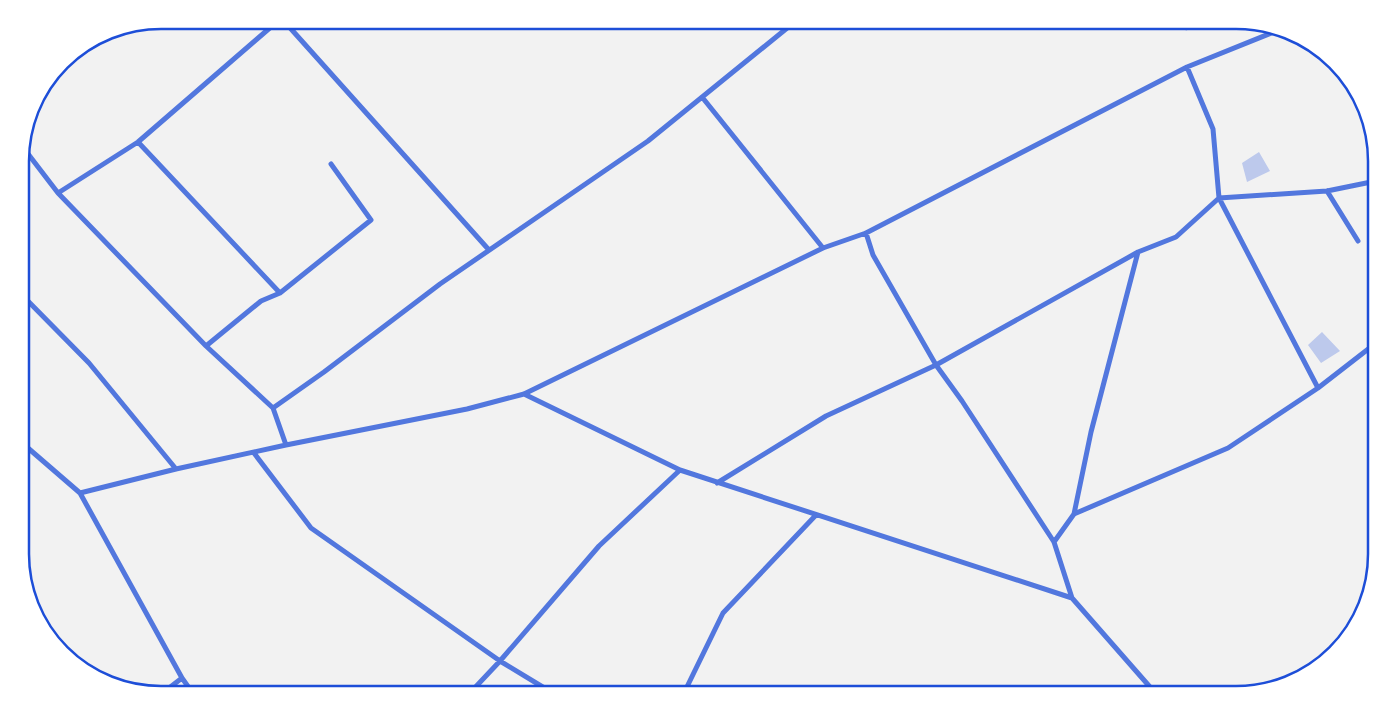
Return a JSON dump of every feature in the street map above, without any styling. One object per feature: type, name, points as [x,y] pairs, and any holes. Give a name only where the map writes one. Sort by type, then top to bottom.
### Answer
[{"type":"street","points":[[58,193],[138,142],[269,29]]},
{"type":"street","points":[[291,29],[489,250]]},
{"type":"street","points":[[273,408],[440,284],[648,141],[786,29]]},
{"type":"street","points":[[80,494],[176,469],[458,411],[524,394],[823,248],[866,233],[1187,67],[1270,33]]},
{"type":"street","points":[[1187,67],[1214,129],[1219,198],[1318,388]]},
{"type":"street","points":[[702,97],[823,248]]},
{"type":"street","points":[[138,142],[280,294]]},
{"type":"street","points":[[29,155],[58,193],[206,346],[273,408],[286,445]]},
{"type":"street","points":[[206,346],[261,301],[280,294],[371,220],[332,164]]},
{"type":"street","points":[[717,483],[826,416],[936,365],[1138,252],[1176,237],[1219,198],[1327,191],[1368,183]]},
{"type":"street","points":[[1327,191],[1358,241]]},
{"type":"street","points":[[866,233],[873,255],[936,365],[962,401],[1054,542],[1072,598],[1149,686]]},
{"type":"street","points":[[1054,542],[1074,514],[1091,432],[1138,252]]},
{"type":"street","points":[[29,302],[89,363],[176,469]]},
{"type":"street","points":[[1074,514],[1228,448],[1318,388],[1368,349]]},
{"type":"street","points":[[524,394],[680,470],[1072,598]]},
{"type":"street","points":[[29,449],[80,494],[188,686]]},
{"type":"street","points":[[254,453],[311,528],[500,661],[541,686]]},
{"type":"street","points":[[476,686],[599,546],[680,470]]},
{"type":"street","points":[[687,686],[723,613],[816,515]]},
{"type":"street","points":[[172,686],[182,678]]},
{"type":"building","points":[[1259,152],[1270,171],[1247,182],[1242,163]]},
{"type":"building","points":[[1322,332],[1340,351],[1321,363],[1308,345]]}]
